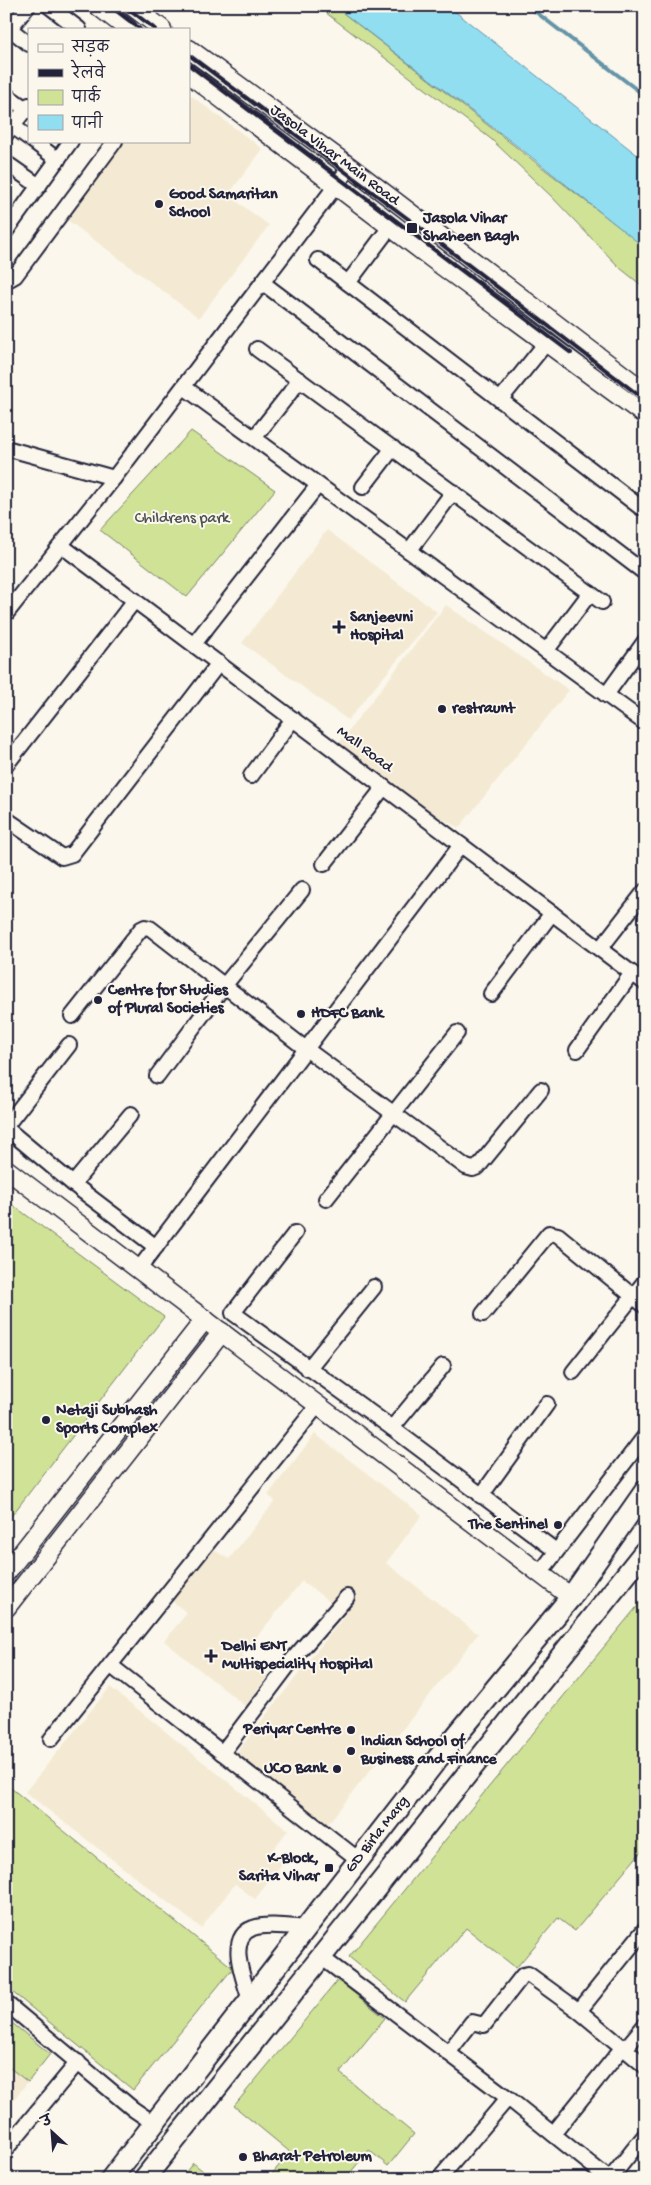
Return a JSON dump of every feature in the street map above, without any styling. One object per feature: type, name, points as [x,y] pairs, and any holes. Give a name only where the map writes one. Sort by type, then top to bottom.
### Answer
[{"type":"main road","name":"GD Birla Marg","points":[[111,2179],[472,1717],[571,1597],[645,1491]]},
{"type":"main road","name":"GD Birla Marg","points":[[144,2179],[645,1551]]},
{"type":"main road","points":[[472,1717],[469,1731],[439,1774],[443,1780],[450,1778],[484,1736],[509,1721]]},
{"type":"main road","points":[[374,1841],[386,1835],[420,1796],[429,1796],[432,1804],[404,1844],[398,1860]]},
{"type":"street","points":[[28,6],[8,31],[28,43]]},
{"type":"street","points":[[49,6],[78,28]]},
{"type":"street","points":[[98,6],[127,28]]},
{"type":"street","points":[[132,6],[161,28]]},
{"type":"street","name":"Jasola Vihar Main Road","points":[[190,49],[350,167],[645,392]]},
{"type":"street","name":"Jasola Vihar Main Road","points":[[190,75],[434,260],[645,415]]},
{"type":"street","points":[[6,95],[28,108],[8,127],[28,137]]},
{"type":"street","points":[[34,142],[58,160]]},
{"type":"street","points":[[6,231],[70,142]]},
{"type":"street","points":[[6,281],[15,276],[115,142]]},
{"type":"street","points":[[6,162],[39,186]]},
{"type":"street","points":[[6,614],[62,546],[263,284],[350,167]]},
{"type":"street","points":[[348,283],[390,227]]},
{"type":"street","points":[[434,260],[447,242]]},
{"type":"street","points":[[318,260],[640,507],[645,501]]},
{"type":"street","points":[[263,284],[645,573]]},
{"type":"street","points":[[528,330],[540,312]]},
{"type":"street","points":[[500,400],[546,343]]},
{"type":"street","points":[[257,348],[602,602]]},
{"type":"street","points":[[255,437],[300,380]]},
{"type":"street","points":[[184,387],[645,723]]},
{"type":"street","points":[[6,448],[114,478]]},
{"type":"street","points":[[363,487],[393,448]]},
{"type":"street","points":[[194,644],[318,485]]},
{"type":"street","points":[[409,551],[453,492]]},
{"type":"street","name":"Mall Road","points":[[62,546],[645,982]]},
{"type":"street","points":[[546,651],[590,593]]},
{"type":"street","points":[[6,765],[135,600]]},
{"type":"street","points":[[606,695],[645,641]]},
{"type":"street","points":[[6,819],[62,857],[72,854],[219,663]]},
{"type":"street","points":[[251,776],[293,719]]},
{"type":"street","points":[[324,864],[384,787]]},
{"type":"street","points":[[139,1269],[461,844]]},
{"type":"street","points":[[158,1076],[224,986],[302,890]]},
{"type":"street","points":[[600,949],[645,891]]},
{"type":"street","points":[[491,994],[552,912]]},
{"type":"street","points":[[72,1016],[145,927],[150,928],[306,1049],[472,1169],[478,1167],[541,1090]]},
{"type":"street","points":[[577,1050],[632,973]]},
{"type":"street","points":[[326,1199],[458,1033]]},
{"type":"street","points":[[69,1045],[6,1127],[73,1184],[156,1247]]},
{"type":"street","points":[[73,1184],[131,1114]]},
{"type":"street","points":[[6,1169],[571,1597]]},
{"type":"street","points":[[483,1314],[549,1233],[558,1235],[645,1306]]},
{"type":"street","points":[[295,1234],[233,1314],[392,1428],[556,1551]]},
{"type":"street","points":[[572,1372],[645,1281]]},
{"type":"street","points":[[308,1369],[374,1287]]},
{"type":"street","points":[[6,1573],[205,1319]]},
{"type":"street","points":[[6,1608],[222,1332]]},
{"type":"street","points":[[392,1428],[443,1366]]},
{"type":"street","points":[[51,1739],[318,1404]]},
{"type":"street","points":[[481,1496],[546,1404]]},
{"type":"street","points":[[540,1573],[645,1436]]},
{"type":"street","points":[[222,1753],[293,1659],[347,1597]]},
{"type":"street","points":[[110,1665],[359,1860]]},
{"type":"street","points":[[250,2001],[238,1947],[244,1933],[254,1927],[307,1928]]},
{"type":"street","points":[[579,2011],[645,1929]]},
{"type":"street","points":[[321,1957],[508,2098],[610,2179],[645,2135]]},
{"type":"street","points":[[448,2053],[472,2022],[484,2025],[525,1974],[531,1975],[579,2011],[645,2066]]},
{"type":"street","points":[[6,2003],[133,2109],[155,2124]]},
{"type":"street","points":[[553,2134],[645,2025]]},
{"type":"street","points":[[6,2150],[78,2062]]},
{"type":"street","points":[[439,2179],[508,2098]]},
{"type":"shaded area","name":"Good Samaritan School","points":[[190,95],[263,149],[228,195],[269,225],[199,318],[66,219],[123,142],[190,142]]},
{"type":"shaded area","name":"Sanjeevni Hospital","points":[[327,530],[437,612],[348,720],[242,643]]},
{"type":"shaded area","points":[[446,605],[569,690],[459,828],[428,811],[339,743]]},
{"type":"shaded area","points":[[315,1434],[422,1515],[386,1563],[478,1634],[327,1825],[236,1753],[346,1614],[302,1581],[242,1655],[268,1676],[245,1706],[164,1641],[187,1613],[172,1601],[212,1549],[229,1559],[275,1501],[268,1495]]},
{"type":"shaded area","points":[[110,1687],[288,1830],[272,1851],[285,1861],[255,1899],[235,1884],[201,1928],[25,1792]]},
{"type":"shaded area","points":[[6,2065],[28,2082],[6,2109]]},
{"type":"green space","points":[[317,6],[334,6],[645,247],[645,288],[620,268],[551,196],[491,139]]},
{"type":"green space","name":"Childrens park","points":[[191,431],[275,490],[187,597],[100,530]]},
{"type":"green space","name":"Netaji Subhash Sports Complex","points":[[6,1200],[164,1317],[6,1523]]},
{"type":"green space","points":[[645,1597],[645,1847],[575,1931],[558,1918],[516,1968],[466,1928],[405,2002],[349,1957]]},
{"type":"green space","points":[[6,1784],[233,1968],[133,2090],[6,1987]]},
{"type":"green space","points":[[338,1980],[385,2018],[340,2073],[414,2134],[388,2166],[369,2150],[345,2179],[268,2179],[290,2152],[234,2106]]},
{"type":"green space","points":[[6,2018],[50,2054],[28,2082],[6,2065]]},
{"type":"green space","points":[[193,2163],[213,2179],[180,2179]]},
{"type":"water","points":[[334,6],[448,6],[645,161],[645,248],[534,159]]},
{"type":"waterway","points":[[528,6],[645,96]]},
{"type":"railway","points":[[110,6],[139,28]]},
{"type":"railway","points":[[125,6],[154,28]]},
{"type":"railway","points":[[190,56],[415,224],[645,400]]},
{"type":"railway","points":[[190,66],[571,353]]},
{"type":"place","name":"Good Samaritan School","points":[[159,204]]},
{"type":"place","name":"Jasola Vihar Shaheen Bagh","points":[[412,228]]},
{"type":"place","name":"Sanjeevni Hospital","points":[[339,627]]},
{"type":"place","name":"restraunt","points":[[442,709]]},
{"type":"place","name":"Centre for Studies of Plural Societies","points":[[98,1000]]},
{"type":"place","name":"HDFC Bank","points":[[301,1014]]},
{"type":"place","name":"Netaji Subhash Sports Complex","points":[[46,1420]]},
{"type":"place","name":"The Sentinel","points":[[558,1525]]},
{"type":"place","name":"Delhi ENT Multispeciality Hospital","points":[[211,1656]]},
{"type":"place","name":"Periyar Centre","points":[[351,1730]]},
{"type":"place","name":"Indian School of Business and Finance","points":[[351,1751]]},
{"type":"place","name":"UCO Bank","points":[[337,1769]]},
{"type":"place","name":"K-Block, Sarita Vihar","points":[[329,1868]]},
{"type":"place","name":"Bharat Petroleum","points":[[243,2157]]}]
